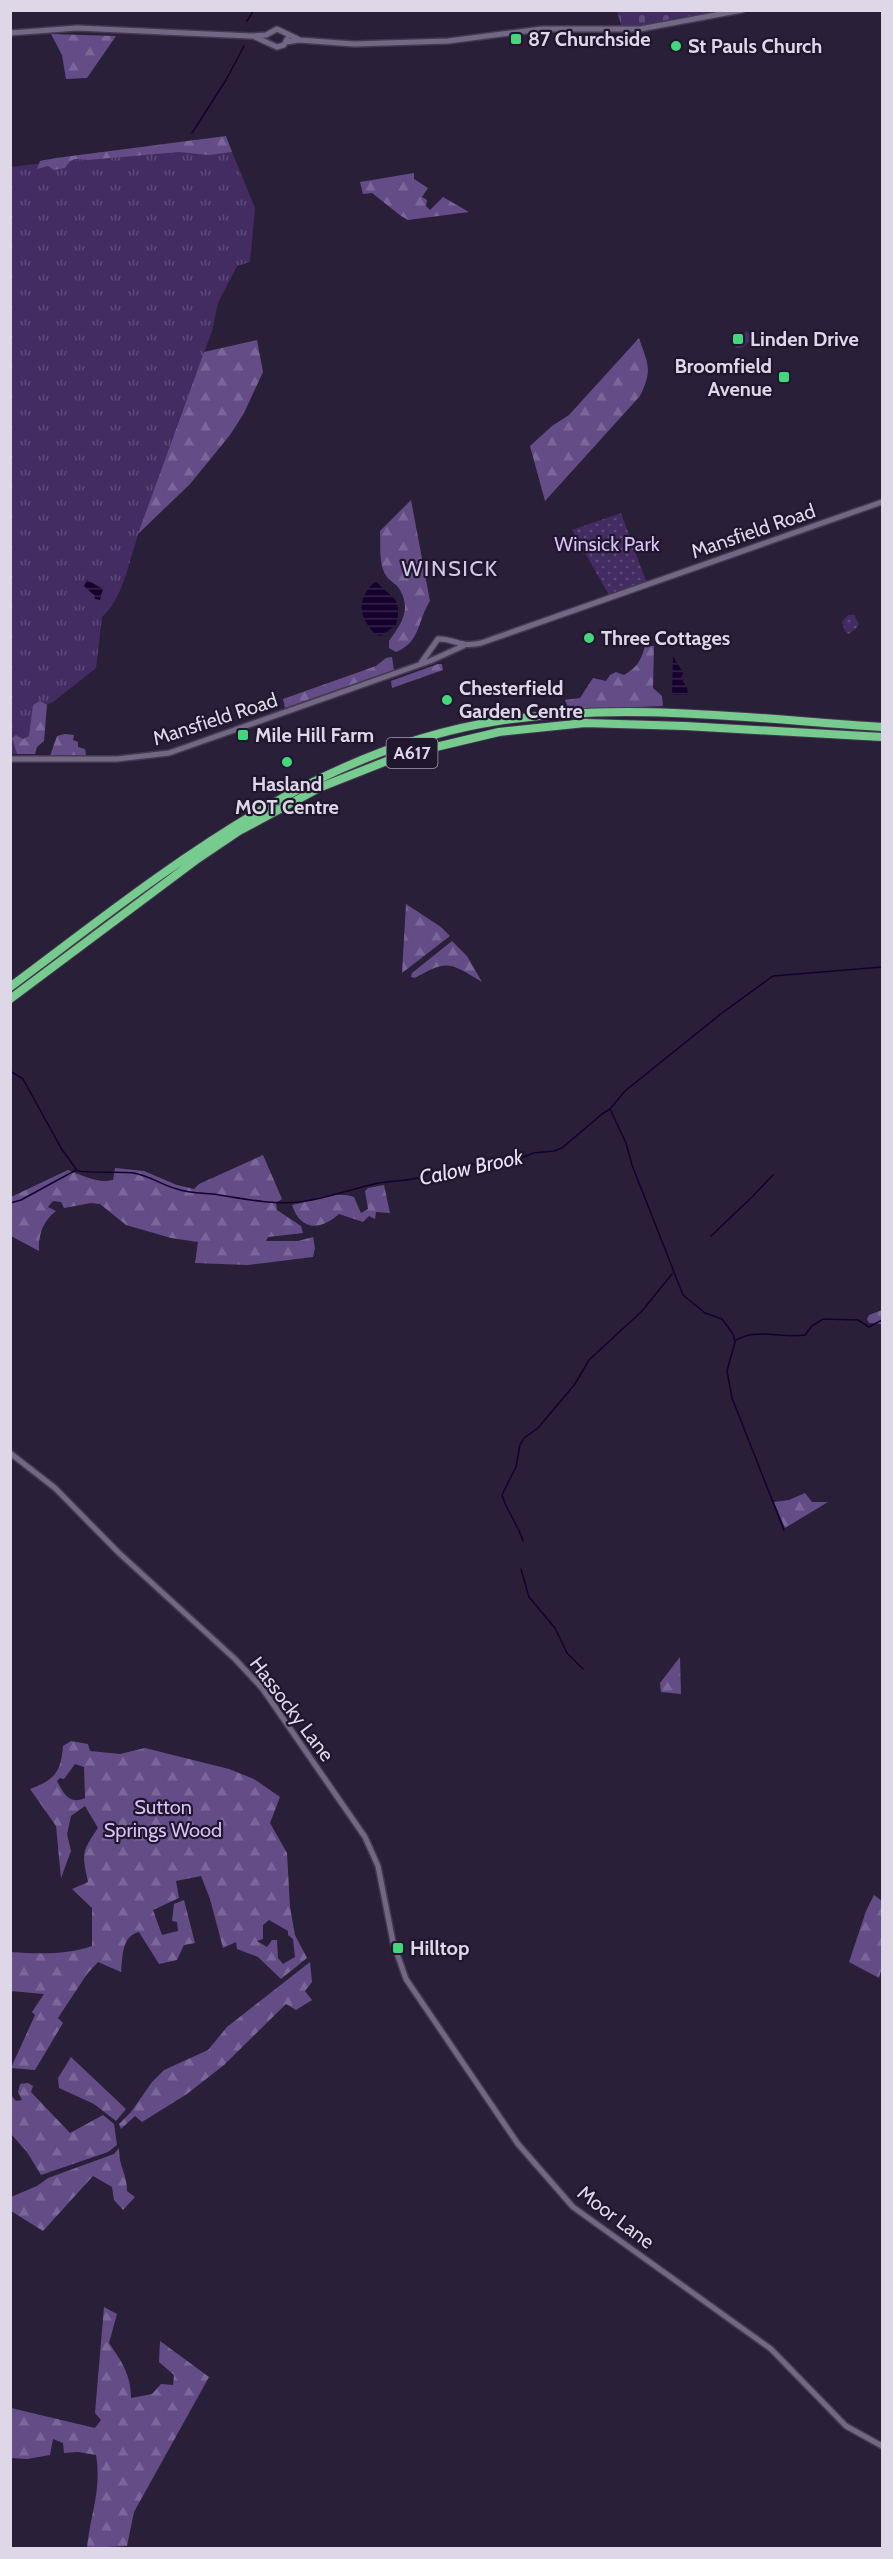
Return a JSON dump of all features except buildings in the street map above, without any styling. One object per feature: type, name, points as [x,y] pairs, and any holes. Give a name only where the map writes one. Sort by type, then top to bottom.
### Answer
[{"type":"highway","name":"A617","points":[[10,987],[185,858],[234,825],[300,787],[391,748],[497,721],[584,713],[687,713],[882,727]]},
{"type":"highway","name":"A617","points":[[10,999],[196,860],[239,831],[321,787],[402,755],[499,732],[585,723],[882,737]]},
{"type":"highway","points":[[10,981],[32,971]]},
{"type":"main road","points":[[251,36],[279,47],[286,42],[299,40],[331,44],[448,41],[542,29],[640,29],[742,10]]},
{"type":"main road","points":[[10,33],[77,28],[251,36],[270,33],[277,29],[299,40]]},
{"type":"main road","points":[[284,32],[286,42]]},
{"type":"main road","points":[[270,33],[270,44]]},
{"type":"main road","name":"Mansfield Road","points":[[448,653],[882,502]]},
{"type":"main road","points":[[421,663],[438,639],[463,646]]},
{"type":"main road","points":[[433,646],[435,653],[441,656],[448,653],[450,647],[448,641]]},
{"type":"main road","name":"Mansfield Road","points":[[10,759],[117,759],[169,753],[441,656]]},
{"type":"main road","name":"Hassocky Lane","points":[[10,1453],[55,1488],[119,1553],[235,1659],[262,1688],[365,1837],[378,1866],[398,1957]]},
{"type":"main road","name":"Moor Lane","points":[[398,1957],[406,1978],[518,2144],[573,2207],[771,2349],[846,2426],[882,2446]]},
{"type":"green space","points":[[617,10],[716,11],[641,25],[621,25]]},
{"type":"green space","points":[[51,34],[116,36],[87,78],[66,79],[62,55]]},
{"type":"green space","points":[[226,136],[232,152],[209,155],[179,152],[76,159],[69,162],[65,168],[54,170],[48,166],[37,169],[40,161],[56,158]]},
{"type":"green space","points":[[228,142],[255,208],[250,262],[237,266],[218,303],[212,331],[121,588],[102,617],[96,668],[53,702],[36,710],[30,754],[11,754],[10,167]]},
{"type":"green space","points":[[414,173],[414,179],[428,188],[422,197],[427,200],[426,206],[430,210],[443,197],[469,212],[408,220],[372,193],[363,194],[360,182]]},
{"type":"green space","points":[[747,331],[750,341],[742,348],[736,348],[732,342]]},
{"type":"green space","points":[[639,338],[648,367],[647,379],[640,396],[545,501],[530,446],[552,426],[569,415]]},
{"type":"green space","points":[[257,340],[263,372],[244,413],[230,435],[190,484],[138,534],[204,352]]},
{"type":"green space","points":[[411,500],[430,601],[410,643],[396,652],[389,648],[389,641],[403,617],[405,605],[400,590],[387,577],[382,567],[380,531]]},
{"type":"green space","name":"Winsick Park","points":[[621,513],[646,581],[609,595],[572,530]]},
{"type":"green space","points":[[848,615],[854,615],[859,624],[848,634],[842,622]]},
{"type":"green space","points":[[645,646],[654,646],[653,688],[662,696],[663,706],[569,710],[565,700],[580,698],[593,678],[606,681],[616,672],[624,675],[629,672],[638,663]]},
{"type":"green space","points":[[392,657],[394,671],[285,708],[283,699],[376,666],[386,658]]},
{"type":"green space","points":[[442,664],[443,670],[392,688],[391,681]]},
{"type":"green space","points":[[40,701],[47,705],[44,741],[37,747],[35,754],[17,754],[12,738],[16,735],[23,739],[29,736],[33,705]]},
{"type":"green space","points":[[74,735],[73,740],[78,742],[78,747],[85,749],[86,755],[50,756],[57,736]]},
{"type":"green space","points":[[406,904],[441,927],[450,936],[402,973]]},
{"type":"green space","points":[[452,941],[467,956],[482,982],[449,966],[435,968],[415,978],[411,977],[412,973]]},
{"type":"green space","points":[[263,1155],[282,1199],[276,1203],[277,1210],[301,1226],[303,1233],[268,1237],[266,1241],[298,1241],[313,1237],[315,1248],[313,1257],[248,1265],[195,1263],[198,1242],[171,1238],[126,1225],[100,1204],[91,1203],[64,1208],[61,1202],[53,1201],[48,1207],[56,1211],[42,1229],[39,1251],[11,1236],[11,1197],[68,1170],[101,1181],[113,1180],[115,1168],[144,1171],[177,1185],[194,1189],[199,1184]]},
{"type":"green space","points":[[384,1185],[390,1213],[376,1212],[375,1219],[369,1216],[363,1222],[339,1214],[325,1223],[312,1226],[301,1220],[292,1205],[331,1195],[347,1195],[354,1197],[361,1213],[368,1209],[365,1191],[368,1188]]},
{"type":"green space","points":[[882,1310],[882,1324],[869,1323],[867,1319],[869,1315]]},
{"type":"green space","points":[[805,1493],[812,1502],[828,1502],[785,1528],[774,1502],[789,1500]]},
{"type":"green space","points":[[680,1657],[681,1694],[661,1692],[660,1683]]},
{"type":"green space","name":"Sutton Springs Wood","points":[[71,1741],[88,1744],[90,1751],[120,1754],[145,1748],[229,1769],[254,1779],[280,1797],[270,1823],[287,1853],[290,1907],[295,1935],[307,1958],[281,1979],[258,1957],[237,1949],[236,1942],[223,1948],[210,1899],[201,1876],[176,1881],[179,1898],[153,1910],[162,1935],[178,1931],[177,1922],[172,1921],[174,1904],[184,1900],[195,1943],[184,1945],[177,1960],[159,1964],[139,1932],[133,1934],[124,1948],[121,1972],[98,1962],[87,1974],[58,2018],[63,2023],[35,2070],[11,2068],[35,2015],[32,2012],[44,1994],[11,1991],[11,1952],[62,1952],[92,1946],[92,1908],[72,1889],[88,1882],[84,1854],[98,1828],[85,1806],[71,1816],[67,1834],[71,1851],[61,1878],[56,1826],[30,1789],[55,1774],[63,1746]],"holes":[[[75,1764],[84,1767],[85,1798],[79,1800],[68,1797],[57,1781],[60,1778],[64,1779]],[[269,1920],[288,1931],[288,1935],[293,1939],[295,1957],[283,1964],[278,1958],[277,1940],[272,1940],[267,1947],[257,1941],[263,1939],[263,1925]]]},
{"type":"green space","points":[[874,1895],[882,1901],[882,1967],[879,1978],[849,1962],[866,1911]]},
{"type":"green space","points":[[310,1962],[312,1982],[305,1991],[312,2000],[296,2010],[286,2004],[224,2065],[187,2094],[142,2122],[135,2116],[121,2129],[119,2124],[164,2070],[208,2050],[227,2027]]},
{"type":"green space","points":[[71,2057],[126,2109],[116,2121],[94,2104],[59,2088],[58,2078]]},
{"type":"green space","points":[[28,2083],[33,2086],[31,2092],[70,2133],[103,2115],[114,2124],[117,2145],[108,2152],[41,2175],[27,2152],[11,2134],[11,2095],[16,2101],[22,2100],[18,2092],[20,2084]]},
{"type":"green space","points":[[119,2148],[127,2191],[135,2197],[123,2210],[114,2200],[112,2187],[93,2176],[43,2231],[11,2211],[11,2197],[37,2186],[48,2178],[114,2154]]},
{"type":"green space","points":[[104,2307],[117,2314],[109,2343],[125,2369],[131,2398],[152,2394],[161,2384],[173,2385],[174,2375],[159,2362],[160,2341],[209,2377],[134,2512],[127,2546],[87,2548],[97,2492],[96,2455],[78,2452],[64,2453],[63,2443],[53,2439],[50,2455],[27,2459],[11,2458],[11,2408],[95,2428],[101,2420],[95,2413]]},
{"type":"shaded area","points":[[87,580],[103,589],[100,600],[95,599],[94,595],[84,586]]},
{"type":"shaded area","points":[[376,581],[394,598],[398,608],[396,625],[381,636],[376,635],[370,628],[362,608],[365,594]]},
{"type":"shaded area","points":[[673,656],[683,673],[681,678],[688,695],[672,695]]},
{"type":"waterway","points":[[247,21],[254,10]]},
{"type":"waterway","points":[[192,133],[226,80],[244,46]]},
{"type":"waterway","name":"Calow Brook","points":[[10,1203],[21,1200],[76,1170],[134,1173],[186,1191],[288,1203],[318,1199],[379,1183],[414,1179],[430,1171],[438,1172],[493,1162],[506,1156],[524,1157],[533,1153],[554,1151],[562,1148],[610,1109],[625,1091],[722,1013],[773,976],[882,967]]},
{"type":"waterway","points":[[10,1071],[23,1079],[61,1148],[76,1169]]},
{"type":"waterway","points":[[610,1109],[626,1143],[632,1165],[683,1295],[705,1313],[722,1319],[733,1334],[735,1342],[727,1371],[732,1398],[784,1530]]},
{"type":"waterway","points":[[753,1196],[773,1175]]},
{"type":"waterway","points":[[711,1236],[752,1197]]},
{"type":"waterway","points":[[523,1541],[502,1495],[516,1467],[520,1445],[524,1438],[538,1428],[575,1384],[589,1360],[642,1311],[672,1274]]},
{"type":"waterway","points":[[735,1341],[760,1334],[805,1335],[812,1326],[823,1319],[858,1320],[869,1327],[882,1320]]},
{"type":"waterway","points":[[521,1569],[529,1597],[555,1628],[567,1653],[583,1669]]},
{"type":"place","name":"87 Churchside","points":[[516,39]]},
{"type":"place","name":"St Pauls Church","points":[[676,46]]},
{"type":"place","name":"Linden Drive","points":[[738,339]]},
{"type":"place","name":"Broomfield Avenue","points":[[784,377]]},
{"type":"place","name":"Three Cottages","points":[[589,638]]},
{"type":"place","name":"Chesterfield Garden Centre","points":[[447,700]]},
{"type":"place","name":"Mile Hill Farm","points":[[243,735]]},
{"type":"place","name":"Hasland MOT Centre","points":[[287,762]]},
{"type":"place","name":"Hilltop","points":[[398,1948]]},
{"type":"district","name":"WINSICK","points":[[450,568]]}]
